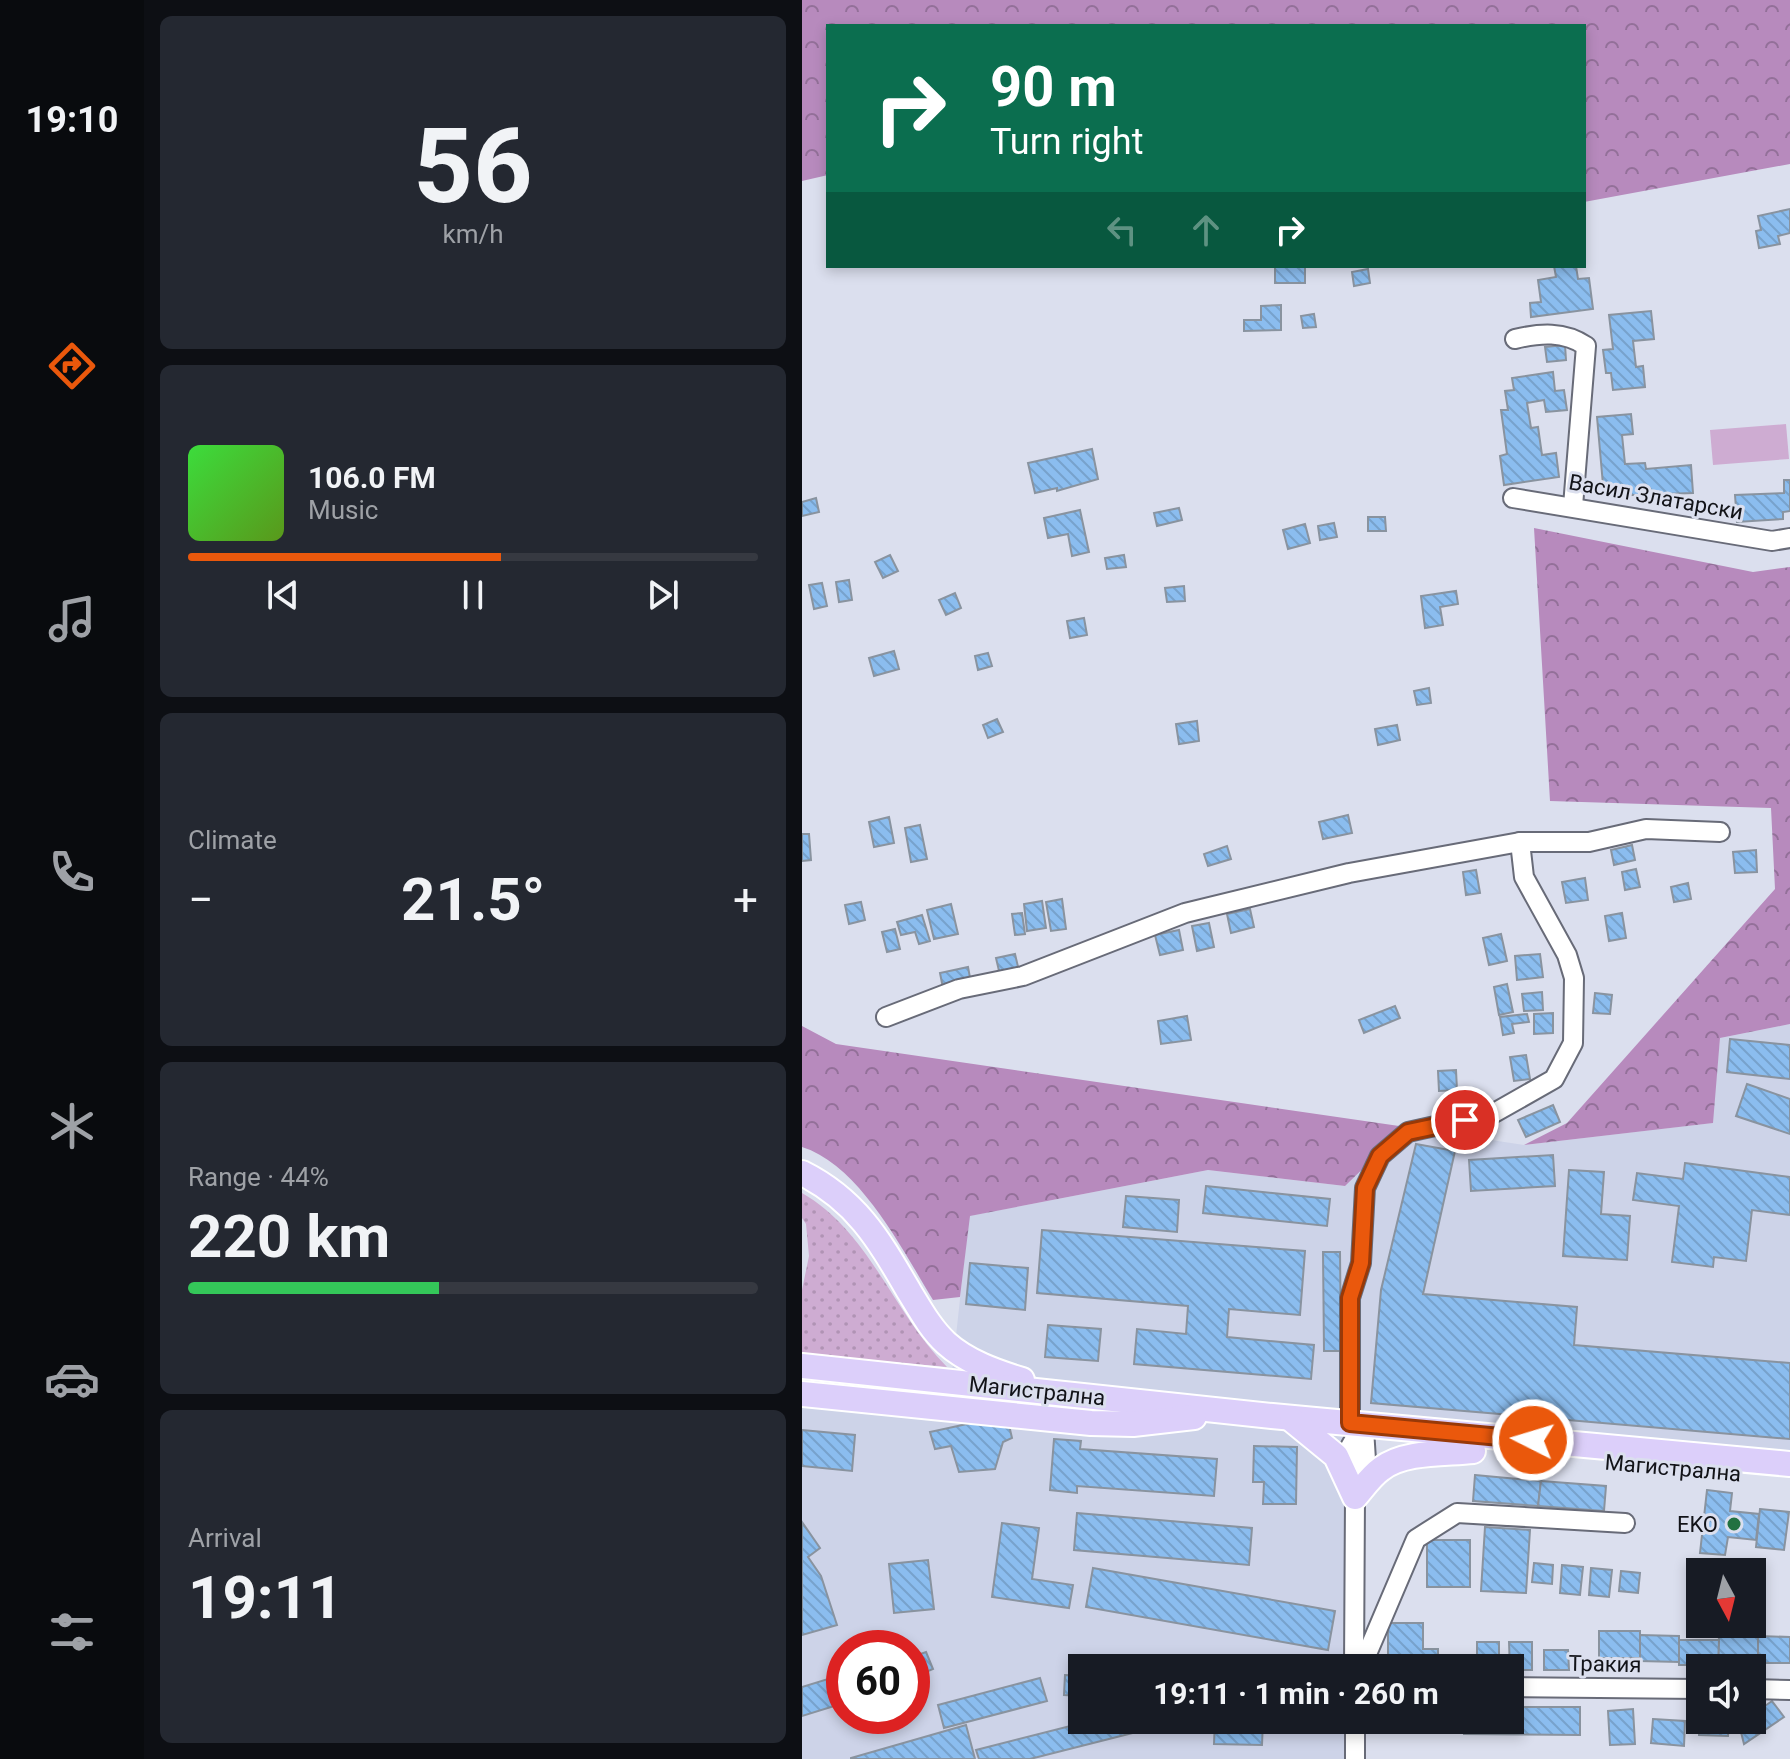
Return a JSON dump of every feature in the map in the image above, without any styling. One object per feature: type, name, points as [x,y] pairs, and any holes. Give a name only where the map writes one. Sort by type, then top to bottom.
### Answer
[{"type":"main road","points":[[802,1173],[853,1207],[875,1235],[927,1322],[947,1344],[983,1366],[1071,1394]]},
{"type":"main road","name":"Магистрална","points":[[802,1366],[1362,1428],[1790,1464]]},
{"type":"main road","points":[[802,1394],[1091,1423],[1133,1424],[1233,1412]]},
{"type":"main road","points":[[1282,1418],[1336,1456],[1355,1497],[1380,1469],[1390,1464],[1473,1451]]},
{"type":"main road","name":"Магистрална","points":[[1362,1428],[1473,1451],[1790,1479]]},
{"type":"street","points":[[1515,339],[1537,333],[1573,337],[1586,346],[1573,506]]},
{"type":"street","name":"Васил Златарски","points":[[1513,498],[1772,541],[1790,538]]},
{"type":"street","points":[[886,1017],[959,989],[1023,976],[1185,913],[1349,873],[1520,842],[1589,842],[1646,829],[1720,832]]},
{"type":"street","points":[[1354,1654],[1355,1497],[1366,1460],[1350,1298],[1361,1263],[1365,1188],[1380,1156],[1408,1132],[1494,1113],[1554,1079],[1573,1043],[1574,978],[1567,955],[1524,877],[1520,842]]},
{"type":"street","points":[[1367,1654],[1416,1539],[1457,1513],[1625,1523]]},
{"type":"street","name":"Тракия","points":[[1524,1687],[1686,1689]]},
{"type":"street","points":[[1766,1689],[1790,1690]]},
{"type":"street","points":[[1355,1734],[1355,1759]]},
{"type":"shaded area","points":[[1786,424],[1789,459],[1713,465],[1710,430]]},
{"type":"shaded area","points":[[1790,1024],[1790,1459],[1357,1415],[1348,1654],[1068,1654],[1068,1734],[1345,1734],[1344,1759],[802,1759],[802,1366],[951,1382],[969,1216],[1208,1170],[1345,1186],[1406,1127],[1524,1145],[1712,1123],[1720,1038]]},
{"type":"shaded area","points":[[802,1193],[826,1209],[846,1229],[911,1323],[947,1367],[802,1354],[802,1290],[809,1256],[806,1224],[802,1218]]},
{"type":"green space","points":[[802,0],[1790,0],[1790,164],[1586,202],[1586,24],[826,24],[826,175],[802,181]]},
{"type":"green space","points":[[1534,528],[1753,572],[1790,567],[1790,1024],[1720,1038],[1713,1123],[1524,1145],[1567,1123],[1775,889],[1771,808],[1550,801]]},
{"type":"green space","points":[[802,1026],[836,1044],[1406,1127],[1345,1186],[1208,1170],[970,1216],[960,1297],[933,1300],[894,1235],[861,1190],[823,1157],[802,1147]]},
{"type":"building","points":[[1790,209],[1790,233],[1778,236],[1780,244],[1759,248],[1756,231],[1761,230],[1758,216]]},
{"type":"building","points":[[1275,268],[1305,268],[1305,283],[1275,283]]},
{"type":"building","points":[[1554,268],[1576,268],[1578,279],[1589,278],[1593,309],[1531,317],[1530,303],[1541,302],[1538,280],[1556,277]]},
{"type":"building","points":[[1368,269],[1370,283],[1354,286],[1352,272]]},
{"type":"building","points":[[1281,305],[1281,330],[1244,331],[1244,320],[1261,320],[1261,306]]},
{"type":"building","points":[[1651,311],[1654,339],[1633,341],[1636,367],[1643,366],[1645,387],[1613,390],[1611,373],[1606,373],[1603,350],[1613,349],[1609,315]]},
{"type":"building","points":[[1314,314],[1316,327],[1303,328],[1301,316]]},
{"type":"building","points":[[1565,345],[1566,360],[1547,362],[1545,347]]},
{"type":"building","points":[[1553,372],[1555,391],[1564,390],[1567,410],[1546,412],[1544,400],[1527,403],[1531,428],[1538,427],[1542,455],[1556,453],[1559,477],[1504,485],[1500,456],[1507,454],[1501,410],[1508,410],[1505,391],[1514,390],[1512,378]]},
{"type":"building","points":[[1631,414],[1633,434],[1622,435],[1625,464],[1645,463],[1646,469],[1691,465],[1693,493],[1604,496],[1597,417]]},
{"type":"building","points":[[1092,449],[1098,479],[1057,491],[1057,488],[1035,493],[1028,463]]},
{"type":"building","points":[[1784,480],[1790,480],[1790,511],[1783,512],[1783,519],[1737,522],[1735,495],[1784,493]]},
{"type":"building","points":[[816,498],[819,512],[802,516],[802,502]]},
{"type":"building","points":[[1179,508],[1182,520],[1157,526],[1154,513]]},
{"type":"building","points":[[1080,510],[1089,552],[1072,556],[1068,534],[1048,538],[1044,518]]},
{"type":"building","points":[[1368,517],[1385,517],[1386,531],[1368,531]]},
{"type":"building","points":[[1334,523],[1337,537],[1320,540],[1318,526]]},
{"type":"building","points":[[1305,524],[1310,543],[1288,549],[1283,530]]},
{"type":"building","points":[[890,555],[898,571],[883,578],[875,562]]},
{"type":"building","points":[[1124,555],[1126,567],[1107,569],[1105,558]]},
{"type":"building","points":[[849,580],[852,600],[839,602],[836,582]]},
{"type":"building","points":[[822,583],[827,606],[814,609],[809,585]]},
{"type":"building","points":[[1184,586],[1185,601],[1167,602],[1165,588]]},
{"type":"building","points":[[1456,591],[1458,604],[1440,607],[1443,625],[1425,628],[1421,596]]},
{"type":"building","points":[[955,593],[961,608],[946,615],[939,600]]},
{"type":"building","points":[[1084,618],[1087,635],[1070,638],[1067,621]]},
{"type":"building","points":[[894,651],[899,669],[874,676],[869,658]]},
{"type":"building","points":[[988,653],[992,666],[978,670],[975,656]]},
{"type":"building","points":[[1429,688],[1431,703],[1417,705],[1414,691]]},
{"type":"building","points":[[997,719],[1003,732],[988,738],[983,725]]},
{"type":"building","points":[[1197,721],[1199,741],[1179,744],[1176,724]]},
{"type":"building","points":[[1397,725],[1400,740],[1378,745],[1375,729]]},
{"type":"building","points":[[1348,815],[1352,833],[1323,839],[1319,822]]},
{"type":"building","points":[[889,817],[894,843],[874,847],[869,822]]},
{"type":"building","points":[[920,825],[927,859],[911,862],[905,828]]},
{"type":"building","points":[[802,834],[809,834],[811,860],[802,861]]},
{"type":"building","points":[[1632,845],[1635,860],[1614,865],[1611,850]]},
{"type":"building","points":[[1227,846],[1231,859],[1208,866],[1204,854]]},
{"type":"building","points":[[1756,850],[1757,872],[1735,873],[1733,852]]},
{"type":"building","points":[[1636,869],[1640,887],[1625,890],[1622,872]]},
{"type":"building","points":[[1476,870],[1480,893],[1466,895],[1463,872]]},
{"type":"building","points":[[1585,878],[1588,900],[1566,903],[1562,882]]},
{"type":"building","points":[[1688,883],[1691,899],[1674,902],[1671,887]]},
{"type":"building","points":[[1062,899],[1066,929],[1051,931],[1046,902]]},
{"type":"building","points":[[1042,901],[1046,928],[1027,931],[1024,904]]},
{"type":"building","points":[[861,902],[865,920],[849,924],[845,905]]},
{"type":"building","points":[[951,904],[958,934],[934,939],[927,910]]},
{"type":"building","points":[[1250,909],[1254,927],[1231,933],[1227,914]]},
{"type":"building","points":[[1022,913],[1025,934],[1015,935],[1012,914]]},
{"type":"building","points":[[1622,913],[1626,938],[1609,941],[1605,916]]},
{"type":"building","points":[[922,915],[930,941],[919,944],[915,932],[901,935],[897,922]]},
{"type":"building","points":[[1209,923],[1214,947],[1197,951],[1192,926]]},
{"type":"building","points":[[895,929],[900,949],[887,952],[882,932]]},
{"type":"building","points":[[1179,930],[1183,950],[1160,955],[1155,935]]},
{"type":"building","points":[[1501,934],[1507,961],[1489,965],[1483,938]]},
{"type":"building","points":[[1015,954],[1019,971],[1000,975],[996,958]]},
{"type":"building","points":[[1540,954],[1543,977],[1517,980],[1515,956]]},
{"type":"building","points":[[968,967],[971,983],[943,988],[940,973]]},
{"type":"building","points":[[1507,984],[1513,1012],[1499,1015],[1494,987]]},
{"type":"building","points":[[1542,992],[1543,1010],[1524,1011],[1522,994]]},
{"type":"building","points":[[1595,993],[1612,995],[1610,1014],[1593,1013]]},
{"type":"building","points":[[1395,1006],[1400,1018],[1364,1033],[1359,1020]]},
{"type":"building","points":[[1553,1013],[1553,1033],[1534,1034],[1534,1014]]},
{"type":"building","points":[[1527,1014],[1529,1022],[1512,1024],[1514,1033],[1503,1035],[1500,1017]]},
{"type":"building","points":[[1187,1016],[1191,1040],[1161,1044],[1158,1021]]},
{"type":"building","points":[[1730,1039],[1790,1045],[1790,1079],[1727,1072]]},
{"type":"building","points":[[1526,1055],[1530,1079],[1514,1081],[1510,1057]]},
{"type":"building","points":[[1456,1070],[1457,1090],[1439,1091],[1438,1071]]},
{"type":"building","points":[[1747,1084],[1790,1099],[1790,1134],[1736,1116]]},
{"type":"building","points":[[1553,1105],[1560,1122],[1526,1137],[1518,1120]]},
{"type":"building","points":[[1416,1144],[1455,1151],[1423,1294],[1577,1307],[1574,1345],[1790,1363],[1790,1439],[1371,1403],[1381,1290]]},
{"type":"building","points":[[1553,1155],[1555,1186],[1471,1191],[1469,1160]]},
{"type":"building","points":[[1685,1163],[1790,1177],[1790,1215],[1752,1210],[1746,1261],[1714,1257],[1713,1267],[1672,1262],[1679,1206],[1633,1200],[1637,1173],[1683,1179]]},
{"type":"building","points":[[1569,1170],[1604,1172],[1601,1214],[1630,1216],[1627,1260],[1563,1256]]},
{"type":"building","points":[[1206,1186],[1330,1199],[1327,1226],[1203,1213]]},
{"type":"building","points":[[1126,1196],[1179,1200],[1177,1232],[1123,1227]]},
{"type":"building","points":[[1042,1230],[1305,1251],[1300,1315],[1229,1309],[1227,1337],[1314,1345],[1311,1379],[1134,1364],[1137,1329],[1186,1334],[1188,1306],[1037,1293]]},
{"type":"building","points":[[1323,1252],[1340,1252],[1341,1351],[1324,1351]]},
{"type":"building","points":[[970,1263],[1028,1268],[1025,1310],[966,1304]]},
{"type":"building","points":[[1048,1325],[1101,1329],[1098,1361],[1045,1357]]},
{"type":"building","points":[[990,1419],[1008,1421],[1012,1438],[1003,1442],[995,1469],[959,1472],[951,1446],[935,1449],[930,1432]]},
{"type":"building","points":[[802,1430],[855,1435],[852,1471],[802,1466]]},
{"type":"building","points":[[1054,1439],[1081,1441],[1080,1449],[1217,1459],[1214,1496],[1077,1486],[1077,1493],[1050,1490]]},
{"type":"building","points":[[1254,1446],[1297,1447],[1296,1504],[1263,1504],[1264,1482],[1253,1482]]},
{"type":"building","points":[[1475,1475],[1541,1481],[1538,1506],[1473,1501]]},
{"type":"building","points":[[1541,1481],[1606,1486],[1604,1511],[1538,1506]]},
{"type":"building","points":[[1707,1490],[1732,1493],[1730,1511],[1759,1514],[1756,1540],[1728,1537],[1725,1555],[1700,1553]]},
{"type":"building","points":[[1760,1509],[1789,1512],[1784,1550],[1756,1547]]},
{"type":"building","points":[[1077,1513],[1252,1528],[1249,1565],[1074,1550]]},
{"type":"building","points":[[802,1522],[820,1548],[808,1557],[821,1576],[837,1625],[802,1635]]},
{"type":"building","points":[[1002,1523],[1039,1528],[1032,1579],[1073,1585],[1069,1608],[992,1597]]},
{"type":"building","points":[[1485,1527],[1530,1530],[1526,1593],[1481,1591]]},
{"type":"building","points":[[1427,1540],[1470,1540],[1470,1587],[1427,1587]]},
{"type":"building","points":[[928,1560],[934,1609],[894,1613],[889,1564]]},
{"type":"building","points":[[1534,1563],[1553,1565],[1552,1584],[1532,1582]]},
{"type":"building","points":[[1562,1565],[1583,1567],[1580,1595],[1560,1593]]},
{"type":"building","points":[[1093,1568],[1335,1611],[1328,1650],[1086,1607]]},
{"type":"building","points":[[1591,1568],[1612,1570],[1609,1597],[1589,1595]]},
{"type":"building","points":[[1621,1571],[1640,1573],[1638,1593],[1619,1591]]},
{"type":"building","points":[[1388,1623],[1423,1623],[1423,1649],[1438,1649],[1438,1654],[1388,1654]]},
{"type":"building","points":[[1599,1631],[1640,1631],[1640,1658],[1599,1658]]},
{"type":"building","points":[[1640,1635],[1679,1636],[1679,1662],[1640,1661]]},
{"type":"building","points":[[1790,1637],[1790,1663],[1766,1663],[1766,1654],[1758,1654],[1758,1638]]},
{"type":"building","points":[[1719,1638],[1758,1638],[1758,1654],[1718,1654]]},
{"type":"building","points":[[1679,1640],[1719,1640],[1718,1654],[1686,1654],[1686,1665],[1679,1665]]},
{"type":"building","points":[[1477,1642],[1499,1642],[1499,1654],[1477,1654]]},
{"type":"building","points":[[1509,1642],[1532,1642],[1532,1670],[1524,1670],[1524,1654],[1509,1654]]},
{"type":"building","points":[[1544,1650],[1568,1650],[1569,1670],[1544,1670]]},
{"type":"building","points":[[1065,1675],[1068,1675],[1068,1695],[1064,1695]]},
{"type":"building","points":[[1040,1678],[1047,1701],[944,1728],[938,1705]]},
{"type":"building","points":[[826,1680],[826,1709],[802,1716],[802,1687]]},
{"type":"building","points":[[1772,1701],[1784,1717],[1766,1729],[1766,1705]]},
{"type":"building","points":[[1524,1707],[1580,1707],[1580,1735],[1464,1734],[1524,1734]]},
{"type":"building","points":[[1633,1709],[1635,1744],[1610,1745],[1608,1711]]},
{"type":"building","points":[[1653,1719],[1685,1721],[1684,1746],[1651,1743]]},
{"type":"building","points":[[966,1725],[975,1759],[851,1759],[851,1758]]},
{"type":"building","points":[[1068,1727],[1068,1734],[1129,1734],[1030,1759],[979,1759],[976,1750]]},
{"type":"building","points":[[1214,1734],[1262,1734],[1262,1745],[1214,1744]]},
{"type":"building","points":[[1699,1734],[1728,1734],[1728,1736]]},
{"type":"building","points":[[1742,1734],[1759,1734],[1744,1744]]},
{"type":"place","name":"EKO","points":[[1734,1524]]},
{"type":"route","points":[[1465,1120],[1408,1132],[1380,1156],[1365,1188],[1361,1263],[1350,1298],[1350,1423],[1533,1440]]}]
